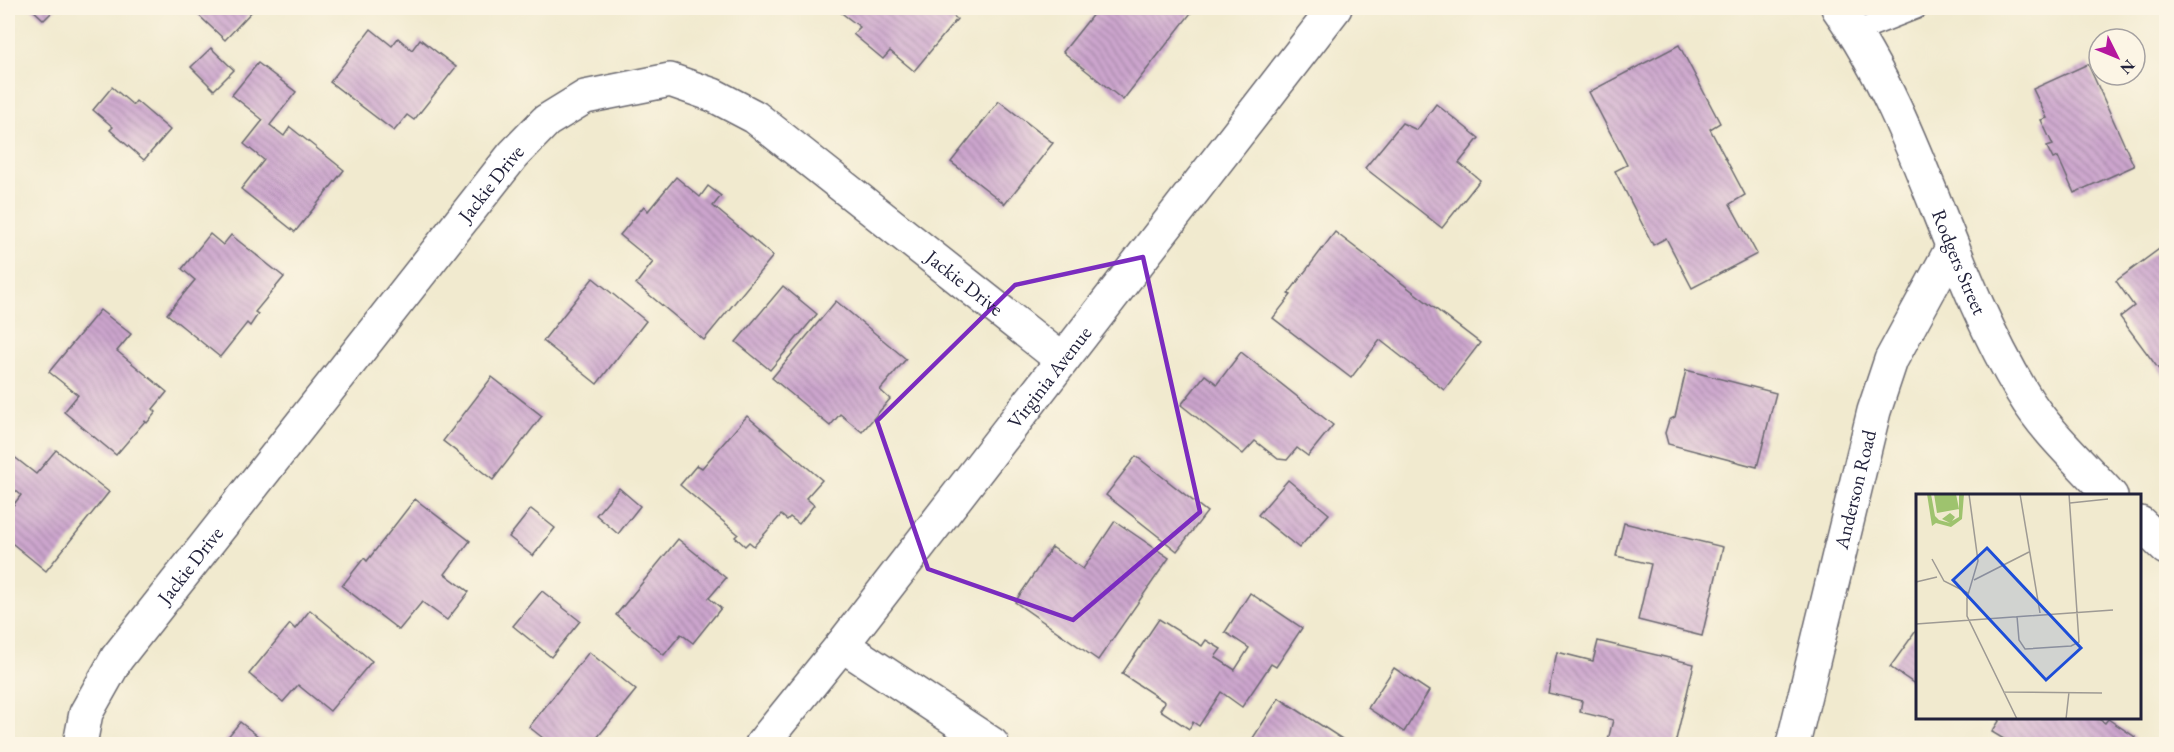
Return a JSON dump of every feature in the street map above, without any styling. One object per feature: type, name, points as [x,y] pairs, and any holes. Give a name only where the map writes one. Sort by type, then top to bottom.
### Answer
[{"type":"street","name":"Virginia Avenue","points":[[762,744],[842,645],[1061,359],[1335,8]]},
{"type":"street","name":"Rodgers Street","points":[[1846,20],[1895,107],[1952,248],[1990,334],[2024,395],[2066,448],[2110,494]]},
{"type":"street","name":"Jackie Drive","points":[[80,744],[86,713],[117,658],[513,155],[546,121],[585,97],[670,80],[713,95],[755,117],[1061,359]]},
{"type":"street","name":"Anderson Road","points":[[1793,744],[1874,411],[1891,360],[1952,248]]},
{"type":"street","points":[[2141,525],[2166,548]]},
{"type":"street","points":[[842,645],[992,744]]},
{"type":"lane","points":[[1846,20],[1916,8]]},
{"type":"highlighted area","points":[[1143,257],[1200,512],[1073,620],[928,569],[877,421],[1015,285]]},
{"type":"building","points":[[31,8],[56,8],[44,20]]},
{"type":"building","points":[[191,8],[255,8],[225,40]]},
{"type":"building","points":[[835,8],[943,8],[957,19],[914,71],[890,51],[883,59],[853,34],[860,27]]},
{"type":"building","points":[[1098,8],[1184,8],[1191,13],[1123,100],[1063,52]]},
{"type":"building","points":[[371,29],[392,46],[398,38],[412,50],[420,39],[456,67],[414,120],[407,115],[394,131],[330,82]]},
{"type":"building","points":[[1679,45],[1720,123],[1710,129],[1745,195],[1730,204],[1757,254],[1692,288],[1666,238],[1653,245],[1615,171],[1627,165],[1589,92]]},
{"type":"building","points":[[211,48],[234,70],[214,90],[191,67]]},
{"type":"building","points":[[258,63],[296,92],[270,125],[284,136],[290,127],[344,170],[295,232],[241,189],[264,160],[244,144],[263,120],[232,95]]},
{"type":"building","points":[[2087,64],[2087,87],[2098,87],[2134,166],[2074,193],[2058,157],[2053,159],[2047,147],[2053,145],[2041,120],[2047,118],[2033,89]]},
{"type":"building","points":[[112,87],[133,105],[136,101],[170,130],[144,160],[110,130],[113,127],[93,110]]},
{"type":"building","points":[[999,101],[1053,143],[1005,204],[951,162]]},
{"type":"building","points":[[1436,104],[1479,138],[1459,163],[1480,180],[1442,228],[1365,168],[1402,123],[1417,130]]},
{"type":"building","points":[[676,177],[700,197],[708,186],[721,196],[713,206],[773,256],[704,340],[636,284],[653,262],[620,235],[644,206],[648,211]]},
{"type":"building","points":[[1335,232],[1480,343],[1444,390],[1380,340],[1351,378],[1273,318],[1291,295],[1288,294]]},
{"type":"building","points":[[210,234],[223,245],[231,235],[284,277],[255,312],[258,314],[250,326],[247,323],[220,357],[167,314],[195,280],[182,269]]},
{"type":"building","points":[[2166,244],[2166,379],[2120,317],[2134,306],[2116,281]]},
{"type":"building","points":[[593,278],[646,321],[597,384],[543,341]]},
{"type":"building","points":[[783,286],[817,314],[770,370],[736,342]]},
{"type":"building","points":[[836,301],[906,359],[880,390],[890,399],[862,432],[840,414],[830,426],[772,378]]},
{"type":"building","points":[[100,310],[131,334],[117,351],[167,392],[153,409],[156,412],[147,423],[145,421],[116,455],[64,412],[78,395],[49,372]]},
{"type":"building","points":[[1241,352],[1333,425],[1308,456],[1297,448],[1287,460],[1278,459],[1255,441],[1243,454],[1181,405],[1205,375],[1217,384]]},
{"type":"building","points":[[1686,370],[1776,393],[1757,467],[1668,444],[1665,433],[1669,420],[1675,417]]},
{"type":"building","points":[[492,377],[542,416],[493,480],[443,441]]},
{"type":"building","points":[[747,416],[822,480],[806,498],[814,505],[799,524],[790,517],[787,520],[781,515],[754,546],[749,542],[745,546],[735,537],[738,534],[680,485],[697,465],[702,468]]},
{"type":"building","points":[[56,450],[109,492],[46,571],[8,540],[8,512],[21,495],[8,484],[8,452],[36,474]]},
{"type":"building","points":[[1136,456],[1207,512],[1177,551],[1106,495]]},
{"type":"building","points":[[1288,480],[1329,514],[1299,548],[1258,515]]},
{"type":"building","points":[[619,488],[640,506],[618,534],[596,515]]},
{"type":"building","points":[[415,499],[470,541],[445,574],[469,592],[447,620],[422,602],[399,630],[342,586],[364,558],[367,561]]},
{"type":"building","points":[[531,509],[555,528],[533,556],[509,537]]},
{"type":"building","points":[[1115,521],[1169,558],[1098,660],[1015,602],[1052,547],[1083,569]]},
{"type":"building","points":[[1624,523],[1723,547],[1702,636],[1638,620],[1651,564],[1616,556]]},
{"type":"building","points":[[678,539],[726,578],[709,598],[721,608],[693,643],[681,634],[664,655],[616,615]]},
{"type":"building","points":[[542,591],[580,621],[551,657],[513,626]]},
{"type":"building","points":[[1250,593],[1302,628],[1276,667],[1271,664],[1242,707],[1221,692],[1199,726],[1193,722],[1189,729],[1160,710],[1165,702],[1122,674],[1159,619],[1202,646],[1206,640],[1221,649],[1215,657],[1235,670],[1249,648],[1225,632]]},
{"type":"building","points":[[310,610],[372,661],[330,711],[298,685],[283,702],[249,674],[290,624],[295,629]]},
{"type":"building","points":[[1916,631],[1916,685],[1890,667]]},
{"type":"building","points":[[1598,641],[1694,664],[1675,744],[1607,744],[1613,720],[1580,712],[1582,701],[1548,693],[1557,652],[1593,661]]},
{"type":"building","points":[[589,652],[636,690],[592,744],[538,744],[543,738],[529,727]]},
{"type":"building","points":[[1394,668],[1429,691],[1404,732],[1368,708]]},
{"type":"building","points":[[1279,698],[1350,744],[1249,744]]},
{"type":"building","points":[[2000,719],[2099,719],[2105,723],[2108,719],[2135,737],[2133,740],[2140,744],[2012,744],[1992,732]]},
{"type":"building","points":[[240,722],[268,744],[222,744]]}]
